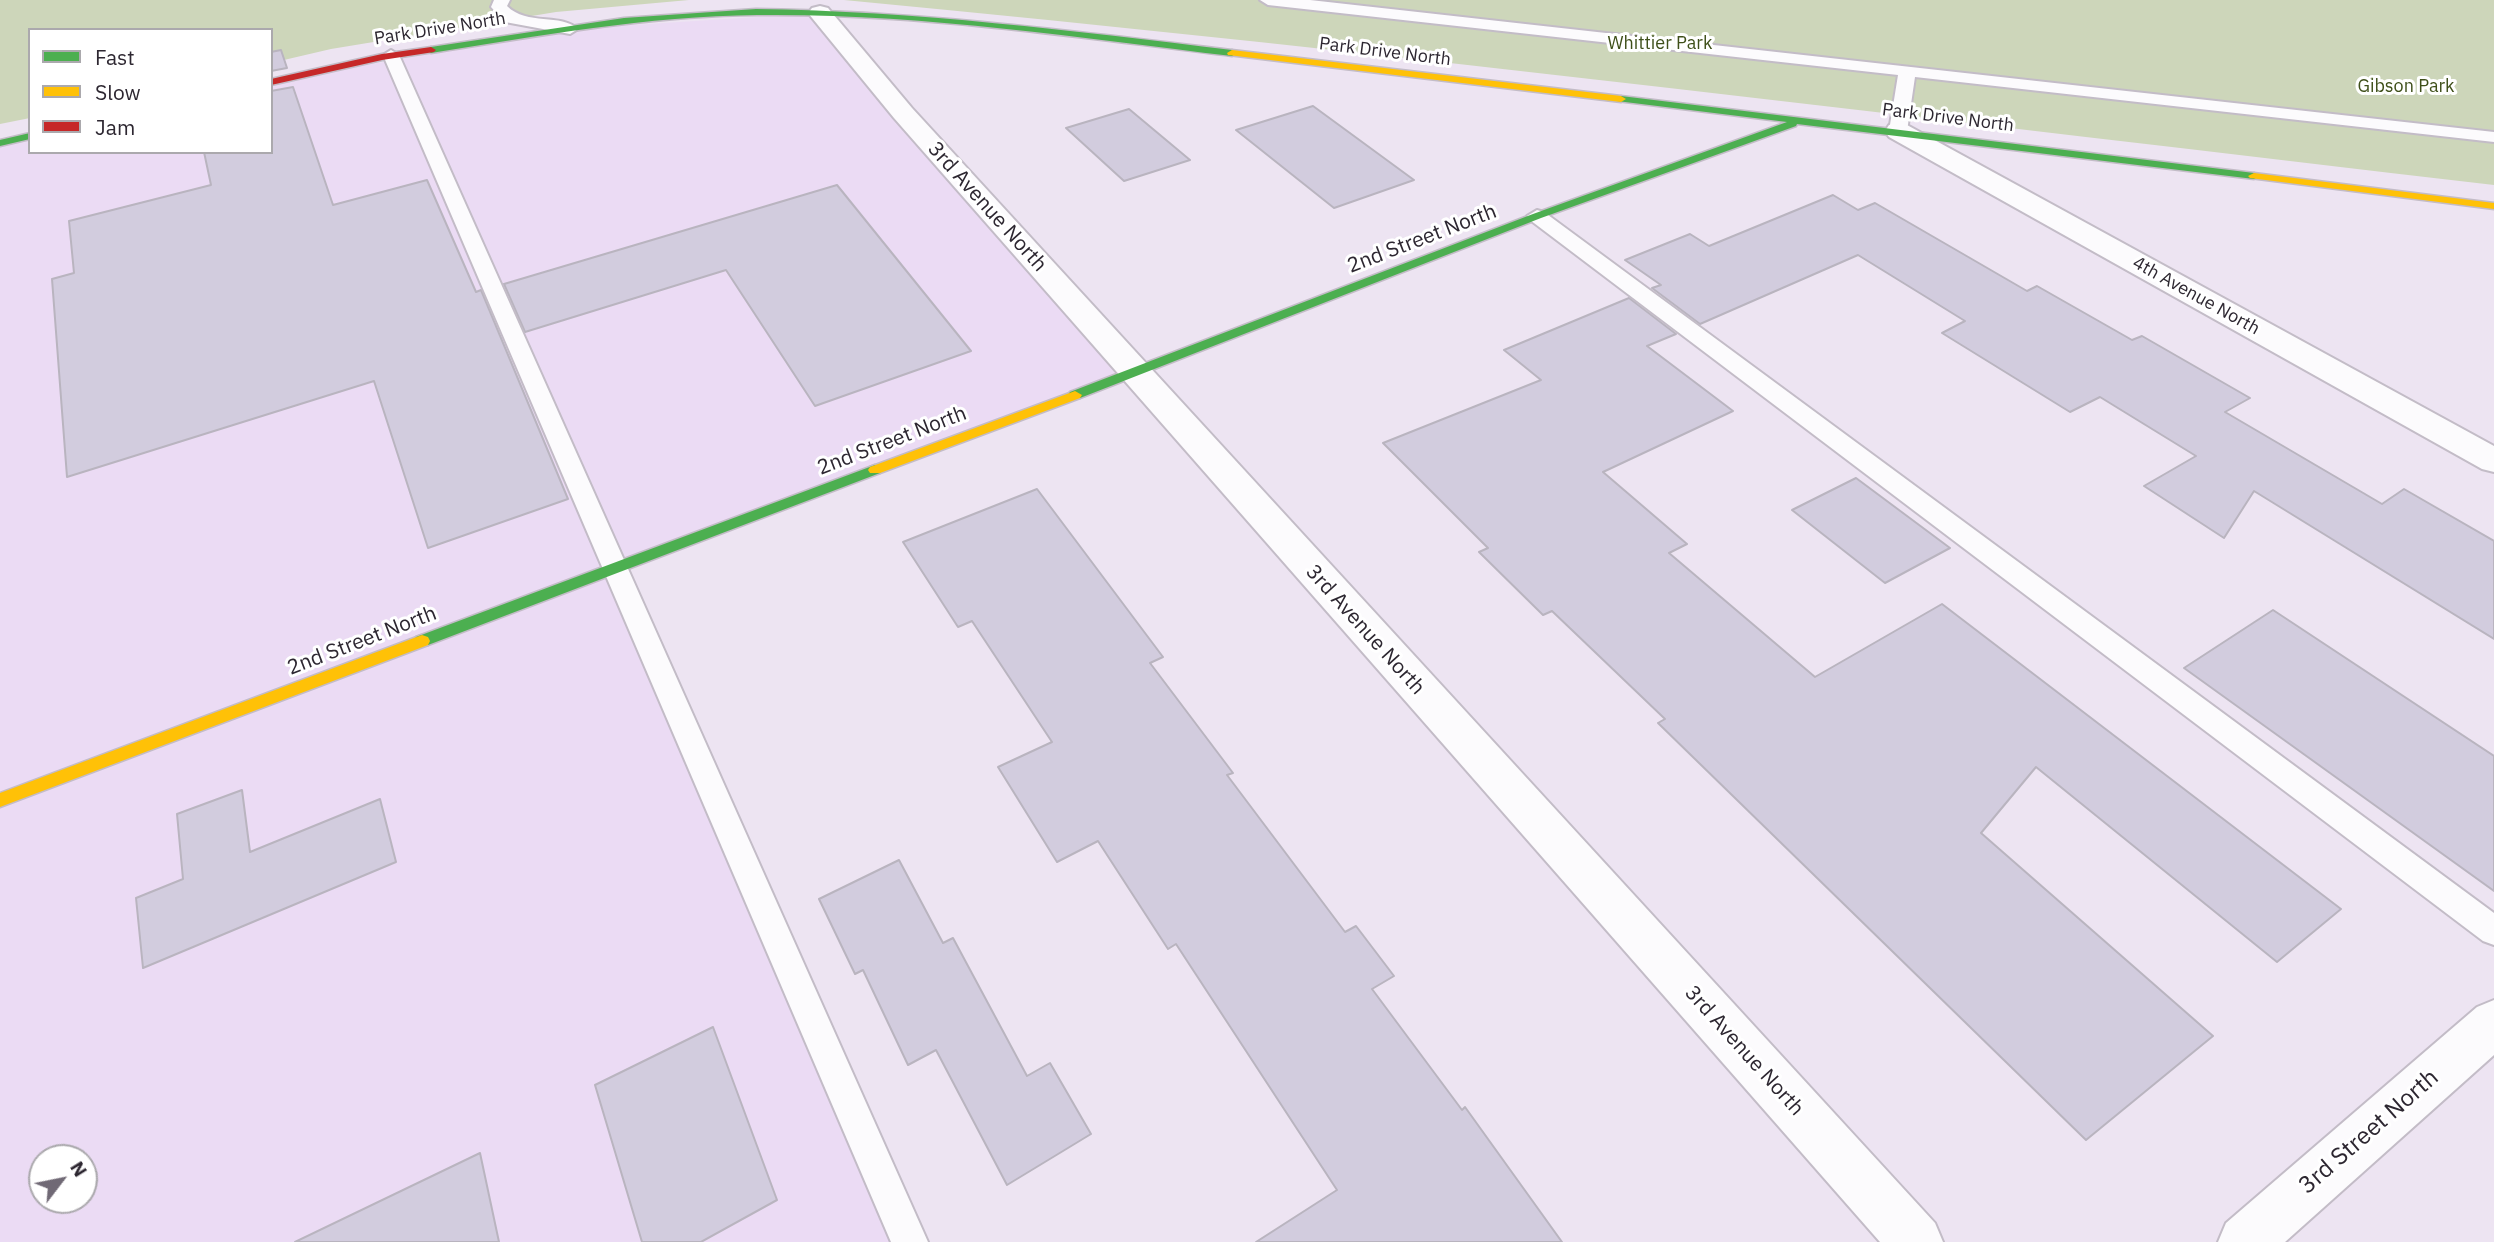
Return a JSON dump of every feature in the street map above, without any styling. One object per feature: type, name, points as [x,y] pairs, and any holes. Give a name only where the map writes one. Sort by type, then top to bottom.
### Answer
[{"type":"street","name":"Park Drive North","points":[[273,82],[391,55],[570,29],[688,15],[820,13],[975,23],[1899,131],[2494,206]]},
{"type":"street","name":"3rd Avenue North","points":[[820,13],[903,113],[1916,1242]]},
{"type":"street","name":"2nd Street North","points":[[0,800],[1135,373],[1537,216],[1800,121]]},
{"type":"street","name":"4th Avenue North","points":[[1899,131],[2494,461]]},
{"type":"street","points":[[0,143],[28,136]]},
{"type":"street","name":"3rd Street North","points":[[2245,1242],[2494,1023]]},
{"type":"lane","points":[[502,0],[499,7],[510,19],[570,29]]},
{"type":"lane","points":[[1268,0],[2494,137]]},
{"type":"lane","points":[[391,55],[910,1242]]},
{"type":"lane","points":[[1899,131],[1906,71]]},
{"type":"lane","points":[[1537,216],[2494,931]]},
{"type":"shaded area","points":[[820,13],[1134,373],[616,568],[910,1242],[0,1242],[0,143],[28,137],[28,154],[273,154],[273,82],[570,29]]},
{"type":"green space","points":[[0,0],[689,0],[556,12],[331,49],[273,63],[273,28],[28,28],[28,118],[0,124]]},
{"type":"green space","name":"Gibson Park","points":[[844,0],[2494,0],[2494,185],[1463,65]]},
{"type":"building","points":[[281,50],[287,68],[273,71],[273,52]]},
{"type":"building","points":[[293,87],[333,205],[427,180],[476,292],[481,290],[568,499],[428,548],[374,381],[67,477],[52,279],[74,273],[69,221],[211,185],[204,154],[273,154],[273,91]]},
{"type":"building","points":[[1313,106],[1414,180],[1334,208],[1236,130]]},
{"type":"building","points":[[1129,109],[1190,160],[1124,181],[1066,128]]},
{"type":"building","points":[[837,185],[971,351],[815,406],[726,270],[525,332],[504,284]]},
{"type":"building","points":[[1833,195],[1858,210],[1875,203],[2027,291],[2037,286],[2132,340],[2142,336],[2250,398],[2225,412],[2382,504],[2404,489],[2494,541],[2494,639],[2254,491],[2224,538],[2144,486],[2196,456],[2100,397],[2070,412],[1942,333],[1965,321],[1858,255],[1700,324],[1652,288],[1661,285],[1625,260],[1690,234],[1709,246]]},
{"type":"building","points":[[1629,298],[1676,334],[1647,346],[1733,411],[1603,472],[1687,544],[1669,553],[1815,677],[1942,604],[2341,909],[2277,962],[2036,767],[1981,833],[2213,1036],[2086,1140],[1658,723],[1665,719],[1552,611],[1543,615],[1479,552],[1488,548],[1383,443],[1541,380],[1504,350]]},
{"type":"building","points":[[1856,478],[1950,548],[1885,583],[1792,510]]},
{"type":"building","points":[[1037,489],[1163,657],[1150,663],[1233,773],[1227,775],[1345,932],[1356,926],[1394,976],[1372,989],[1462,1110],[1465,1107],[1562,1242],[1256,1242],[1337,1190],[1176,944],[1168,949],[1098,841],[1057,862],[998,767],[1052,742],[972,621],[958,627],[903,542]]},
{"type":"building","points":[[2273,610],[2494,756],[2494,891],[2184,668]]},
{"type":"building","points":[[242,790],[250,852],[380,799],[396,862],[143,968],[136,898],[183,879],[177,814]]},
{"type":"building","points":[[899,860],[943,943],[953,938],[1027,1076],[1050,1063],[1091,1134],[1007,1185],[936,1050],[908,1065],[863,970],[855,974],[819,899]]},
{"type":"building","points":[[713,1027],[777,1200],[701,1242],[642,1242],[595,1085]]},
{"type":"building","points":[[480,1153],[499,1242],[295,1242]]},
{"type":"traffic: fast","points":[[431,50],[624,21],[756,12],[893,16],[1232,53]]},
{"type":"traffic: fast","points":[[1621,99],[2254,176]]},
{"type":"traffic: fast","points":[[1075,395],[1537,216],[1792,124]]},
{"type":"traffic: fast","points":[[0,143],[28,136]]},
{"type":"traffic: fast","points":[[422,641],[875,470]]},
{"type":"traffic: slow","points":[[1232,53],[1621,99]]},
{"type":"traffic: slow","points":[[2254,176],[2494,206]]},
{"type":"traffic: slow","points":[[875,470],[1075,395]]},
{"type":"traffic: slow","points":[[0,800],[422,641]]},
{"type":"traffic: jam","points":[[273,82],[382,57],[431,50]]},
{"type":"park label","name":"Whittier Park","points":[[1660,44]]}]
